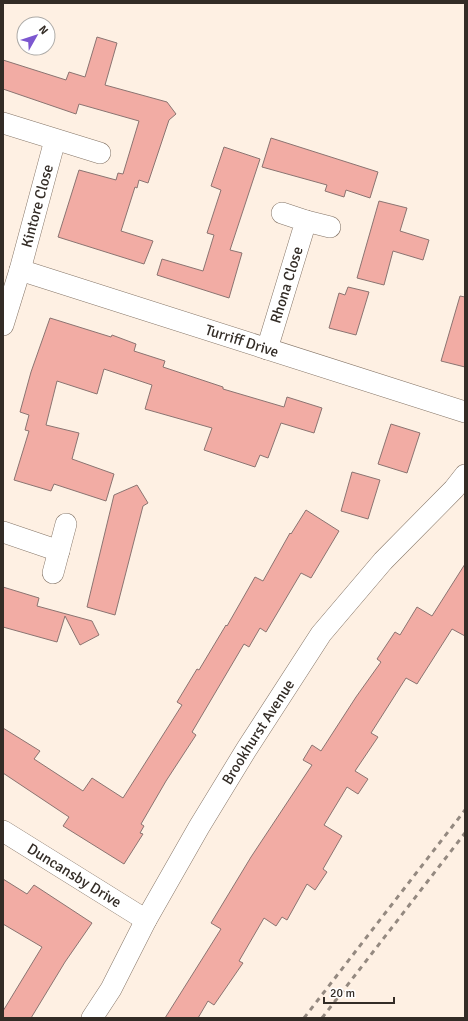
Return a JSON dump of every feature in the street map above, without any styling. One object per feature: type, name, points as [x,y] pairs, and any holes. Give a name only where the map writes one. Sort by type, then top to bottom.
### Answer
[{"type":"street","points":[[3,123],[100,153]]},
{"type":"street","name":"Kintore Close","points":[[20,270],[55,140]]},
{"type":"street","points":[[282,213],[330,227]]},
{"type":"street","name":"Rhona Close","points":[[267,349],[306,221]]},
{"type":"street","points":[[3,325],[20,270]]},
{"type":"street","name":"Turriff Drive","points":[[20,270],[465,412]]},
{"type":"street","name":"Brookhurst Avenue","points":[[92,1018],[111,989],[146,920],[199,827],[234,769],[321,634],[383,561],[454,489],[465,475]]},
{"type":"street","points":[[54,573],[66,524]]},
{"type":"street","points":[[3,532],[59,551]]},
{"type":"street","name":"Duncansby Drive","points":[[3,831],[146,920]]},
{"type":"building","points":[[97,37],[117,43],[105,85],[167,102],[176,114],[169,120],[148,183],[139,180],[137,188],[135,187],[121,231],[153,241],[144,264],[58,237],[79,170],[116,180],[118,173],[123,174],[139,121],[79,104],[76,114],[3,89],[3,60],[66,80],[69,72],[85,77]]},
{"type":"building","points":[[271,138],[378,172],[370,198],[346,190],[344,197],[325,191],[327,185],[262,167]]},
{"type":"building","points":[[224,147],[260,159],[230,250],[242,253],[229,298],[157,275],[162,259],[203,271],[214,235],[207,233],[221,190],[211,186]]},
{"type":"building","points":[[379,201],[407,208],[400,231],[429,240],[423,260],[393,251],[384,285],[357,278]]},
{"type":"building","points":[[348,287],[369,292],[356,335],[329,328],[339,293],[345,295]]},
{"type":"building","points":[[460,296],[465,297],[465,367],[441,361]]},
{"type":"building","points":[[50,318],[111,337],[112,335],[136,344],[134,351],[165,361],[163,367],[223,387],[223,389],[284,407],[287,397],[322,408],[314,433],[281,423],[268,458],[260,455],[255,467],[204,450],[212,428],[145,409],[152,385],[104,369],[97,394],[57,381],[46,425],[79,433],[72,459],[114,474],[106,501],[54,484],[51,491],[14,480],[29,431],[25,430],[29,415],[20,412],[31,372]]},
{"type":"building","points":[[391,424],[420,433],[407,473],[378,464]]},
{"type":"building","points":[[352,472],[380,480],[368,519],[341,511]]},
{"type":"building","points":[[137,485],[148,503],[143,506],[115,615],[87,607],[114,495]]},
{"type":"building","points":[[306,510],[339,531],[311,578],[301,573],[266,632],[260,628],[249,647],[244,644],[192,732],[196,735],[166,781],[141,824],[144,826],[140,833],[143,834],[124,864],[63,826],[69,817],[3,773],[3,728],[40,751],[34,759],[83,791],[92,778],[123,798],[182,705],[177,702],[197,669],[199,670],[226,625],[227,626],[255,577],[263,581],[290,533],[291,534]]},
{"type":"building","points":[[465,564],[465,636],[452,629],[417,684],[406,678],[371,733],[378,737],[355,771],[368,779],[358,794],[347,787],[324,825],[342,836],[323,869],[327,872],[315,890],[307,884],[287,920],[282,917],[276,926],[264,918],[239,961],[243,963],[214,1005],[208,1001],[198,1018],[165,1018],[221,929],[211,923],[251,857],[312,765],[303,760],[312,745],[321,751],[381,662],[377,659],[395,632],[400,635],[417,607],[432,616]]},
{"type":"building","points":[[3,587],[39,598],[37,606],[92,621],[99,635],[80,645],[65,616],[57,642],[3,627]]},
{"type":"building","points":[[3,879],[27,894],[34,885],[92,923],[65,962],[31,1018],[3,1018],[3,1011],[42,947],[3,924]]},
{"type":"railway","points":[[304,1018],[465,810]]},
{"type":"railway","points":[[322,1018],[465,833]]}]
